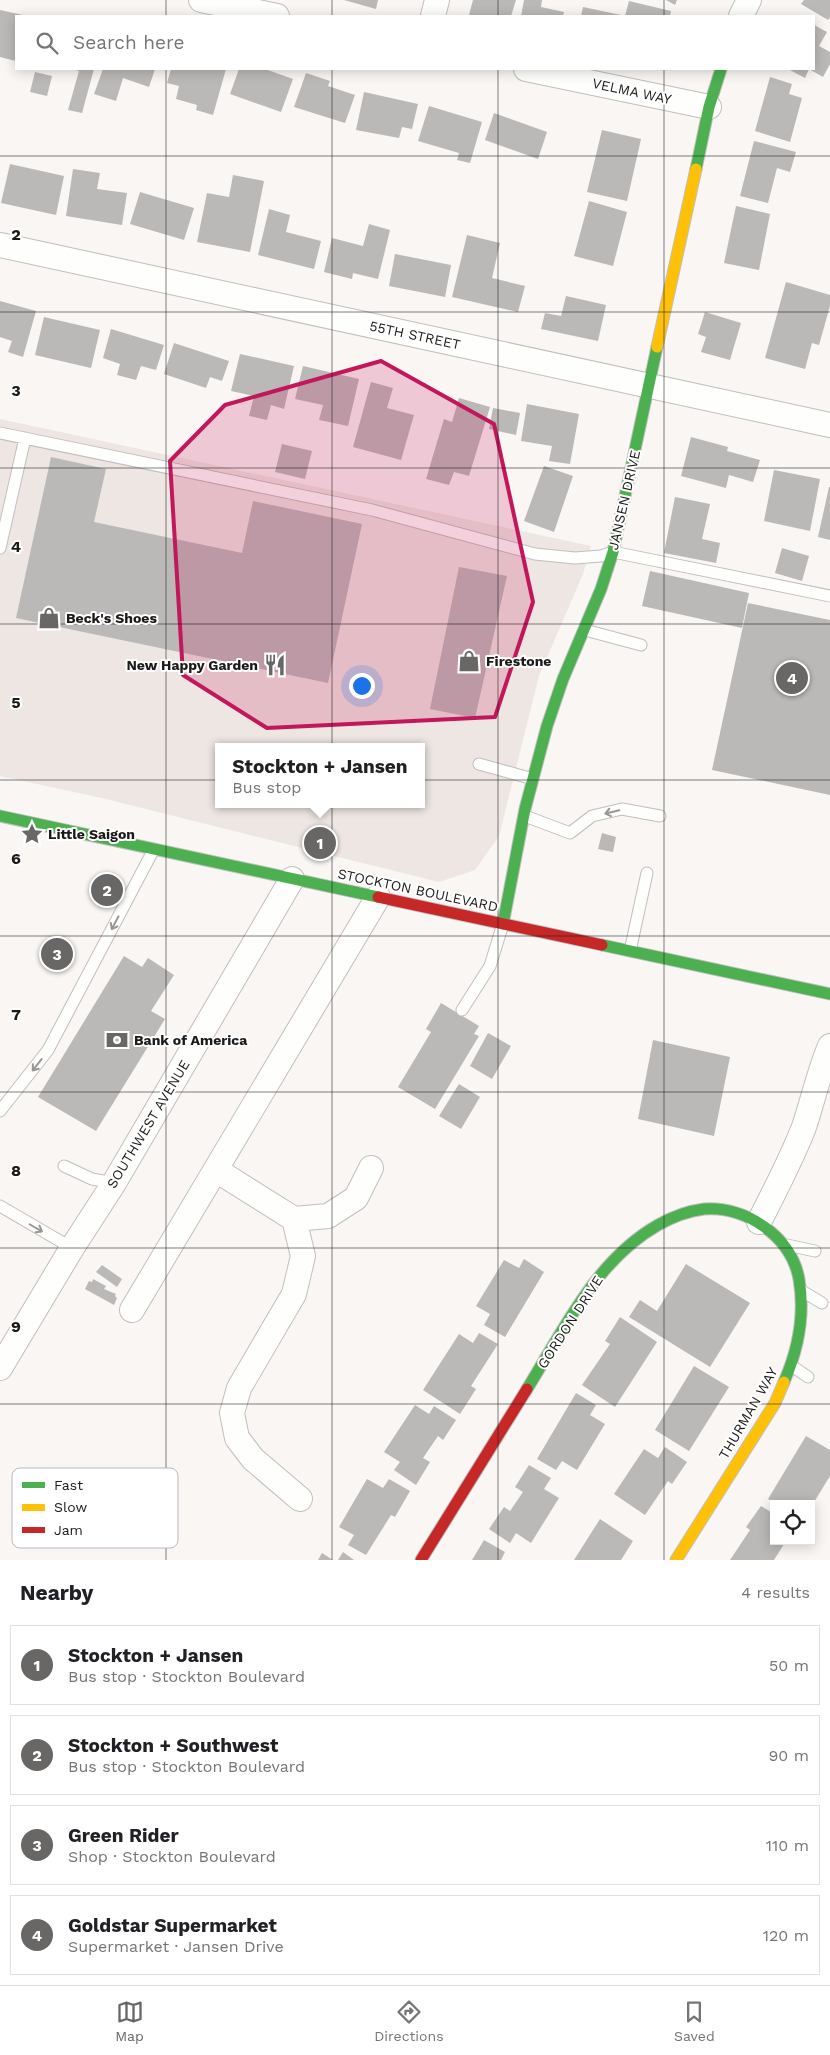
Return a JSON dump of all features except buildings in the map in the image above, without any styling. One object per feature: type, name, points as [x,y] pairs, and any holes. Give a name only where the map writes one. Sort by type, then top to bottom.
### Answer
[{"type":"street","points":[[201,0],[272,15]]},
{"type":"street","points":[[433,15],[437,0]]},
{"type":"street","points":[[742,15],[749,0]]},
{"type":"street","name":"VELMA WAY","points":[[531,70],[709,107]]},
{"type":"street","name":"JANSEN DRIVE","points":[[503,924],[523,815],[557,696],[597,601],[613,552],[709,107],[720,70]]},
{"type":"street","name":"55TH STREET","points":[[0,245],[830,425]]},
{"type":"street","name":"STOCKTON BOULEVARD","points":[[0,816],[830,994]]},
{"type":"street","name":"SOUTHWEST AVENUE","points":[[0,1368],[72,1248],[114,1183],[292,879]]},
{"type":"street","points":[[132,1310],[378,897]]},
{"type":"street","points":[[759,1222],[793,1153],[824,1078],[830,1046]]},
{"type":"street","points":[[216,1170],[294,1219],[328,1216],[356,1198],[372,1168]]},
{"type":"street","name":"GORDON DRIVE","points":[[421,1560],[586,1294],[602,1272],[621,1252],[642,1235],[690,1212],[716,1209],[745,1215],[759,1222]]},
{"type":"street","points":[[294,1219],[303,1256],[294,1294],[239,1388],[232,1413],[237,1438],[253,1458],[300,1499]]},
{"type":"street","name":"THURMAN WAY","points":[[676,1560],[775,1403],[792,1366],[800,1330],[802,1304],[800,1279],[790,1254],[783,1244],[776,1235],[759,1222]]},
{"type":"lane","points":[[0,433],[372,510],[535,554],[575,558],[601,556],[613,552],[830,596]]},
{"type":"lane","points":[[0,548],[25,438]]},
{"type":"lane","points":[[584,630],[641,645]]},
{"type":"lane","points":[[479,764],[533,779]]},
{"type":"lane","points":[[523,815],[570,833],[592,816],[622,809],[660,816]]},
{"type":"lane","points":[[0,1111],[48,1050],[154,849]]},
{"type":"lane","points":[[630,951],[647,873]]},
{"type":"lane","points":[[462,1010],[490,966],[503,924]]},
{"type":"lane","points":[[64,1166],[92,1179],[114,1183]]},
{"type":"lane","points":[[0,1206],[72,1248]]},
{"type":"lane","points":[[783,1244],[815,1251]]},
{"type":"lane","points":[[801,1290],[822,1303]]},
{"type":"lane","points":[[792,1366],[808,1377]]},
{"type":"highlighted area","points":[[381,361],[494,424],[533,602],[495,717],[267,728],[183,675],[170,461],[225,405]]},
{"type":"shaded area","points":[[0,419],[591,546],[583,574],[539,676],[499,836],[475,870],[439,882],[102,798],[0,776]]},
{"type":"traffic: fast","points":[[696,169],[709,107],[721,70]]},
{"type":"traffic: fast","points":[[503,924],[525,809],[547,726],[563,679],[601,589],[613,552],[657,347]]},
{"type":"traffic: fast","points":[[0,816],[378,897]]},
{"type":"traffic: fast","points":[[602,945],[830,994]]},
{"type":"traffic: fast","points":[[527,1389],[583,1298],[616,1257],[658,1225],[680,1215],[704,1209],[720,1209],[750,1218],[776,1237],[787,1250],[794,1264],[801,1292],[801,1319],[793,1357],[784,1382]]},
{"type":"traffic: slow","points":[[657,347],[696,169]]},
{"type":"traffic: slow","points":[[676,1560],[775,1403],[784,1382]]},
{"type":"traffic: jam","points":[[378,897],[602,945]]},
{"type":"traffic: jam","points":[[421,1560],[527,1389]]},
{"type":"place","name":"Beck's Shoes","points":[[49,618]]},
{"type":"place","name":"Firestone","points":[[469,661]]},
{"type":"place","name":"New Happy Garden","points":[[275,665]]},
{"type":"place","name":"Goldstar Supermarket","points":[[792,678]]},
{"type":"place","name":"Little Saigon","points":[[32,834]]},
{"type":"place","name":"Stockton + Jansen","points":[[320,843]]},
{"type":"place","name":"Stockton + Southwest","points":[[107,890]]},
{"type":"place","name":"Green Rider","points":[[57,954]]},
{"type":"place","name":"Bank of America","points":[[117,1040]]}]
